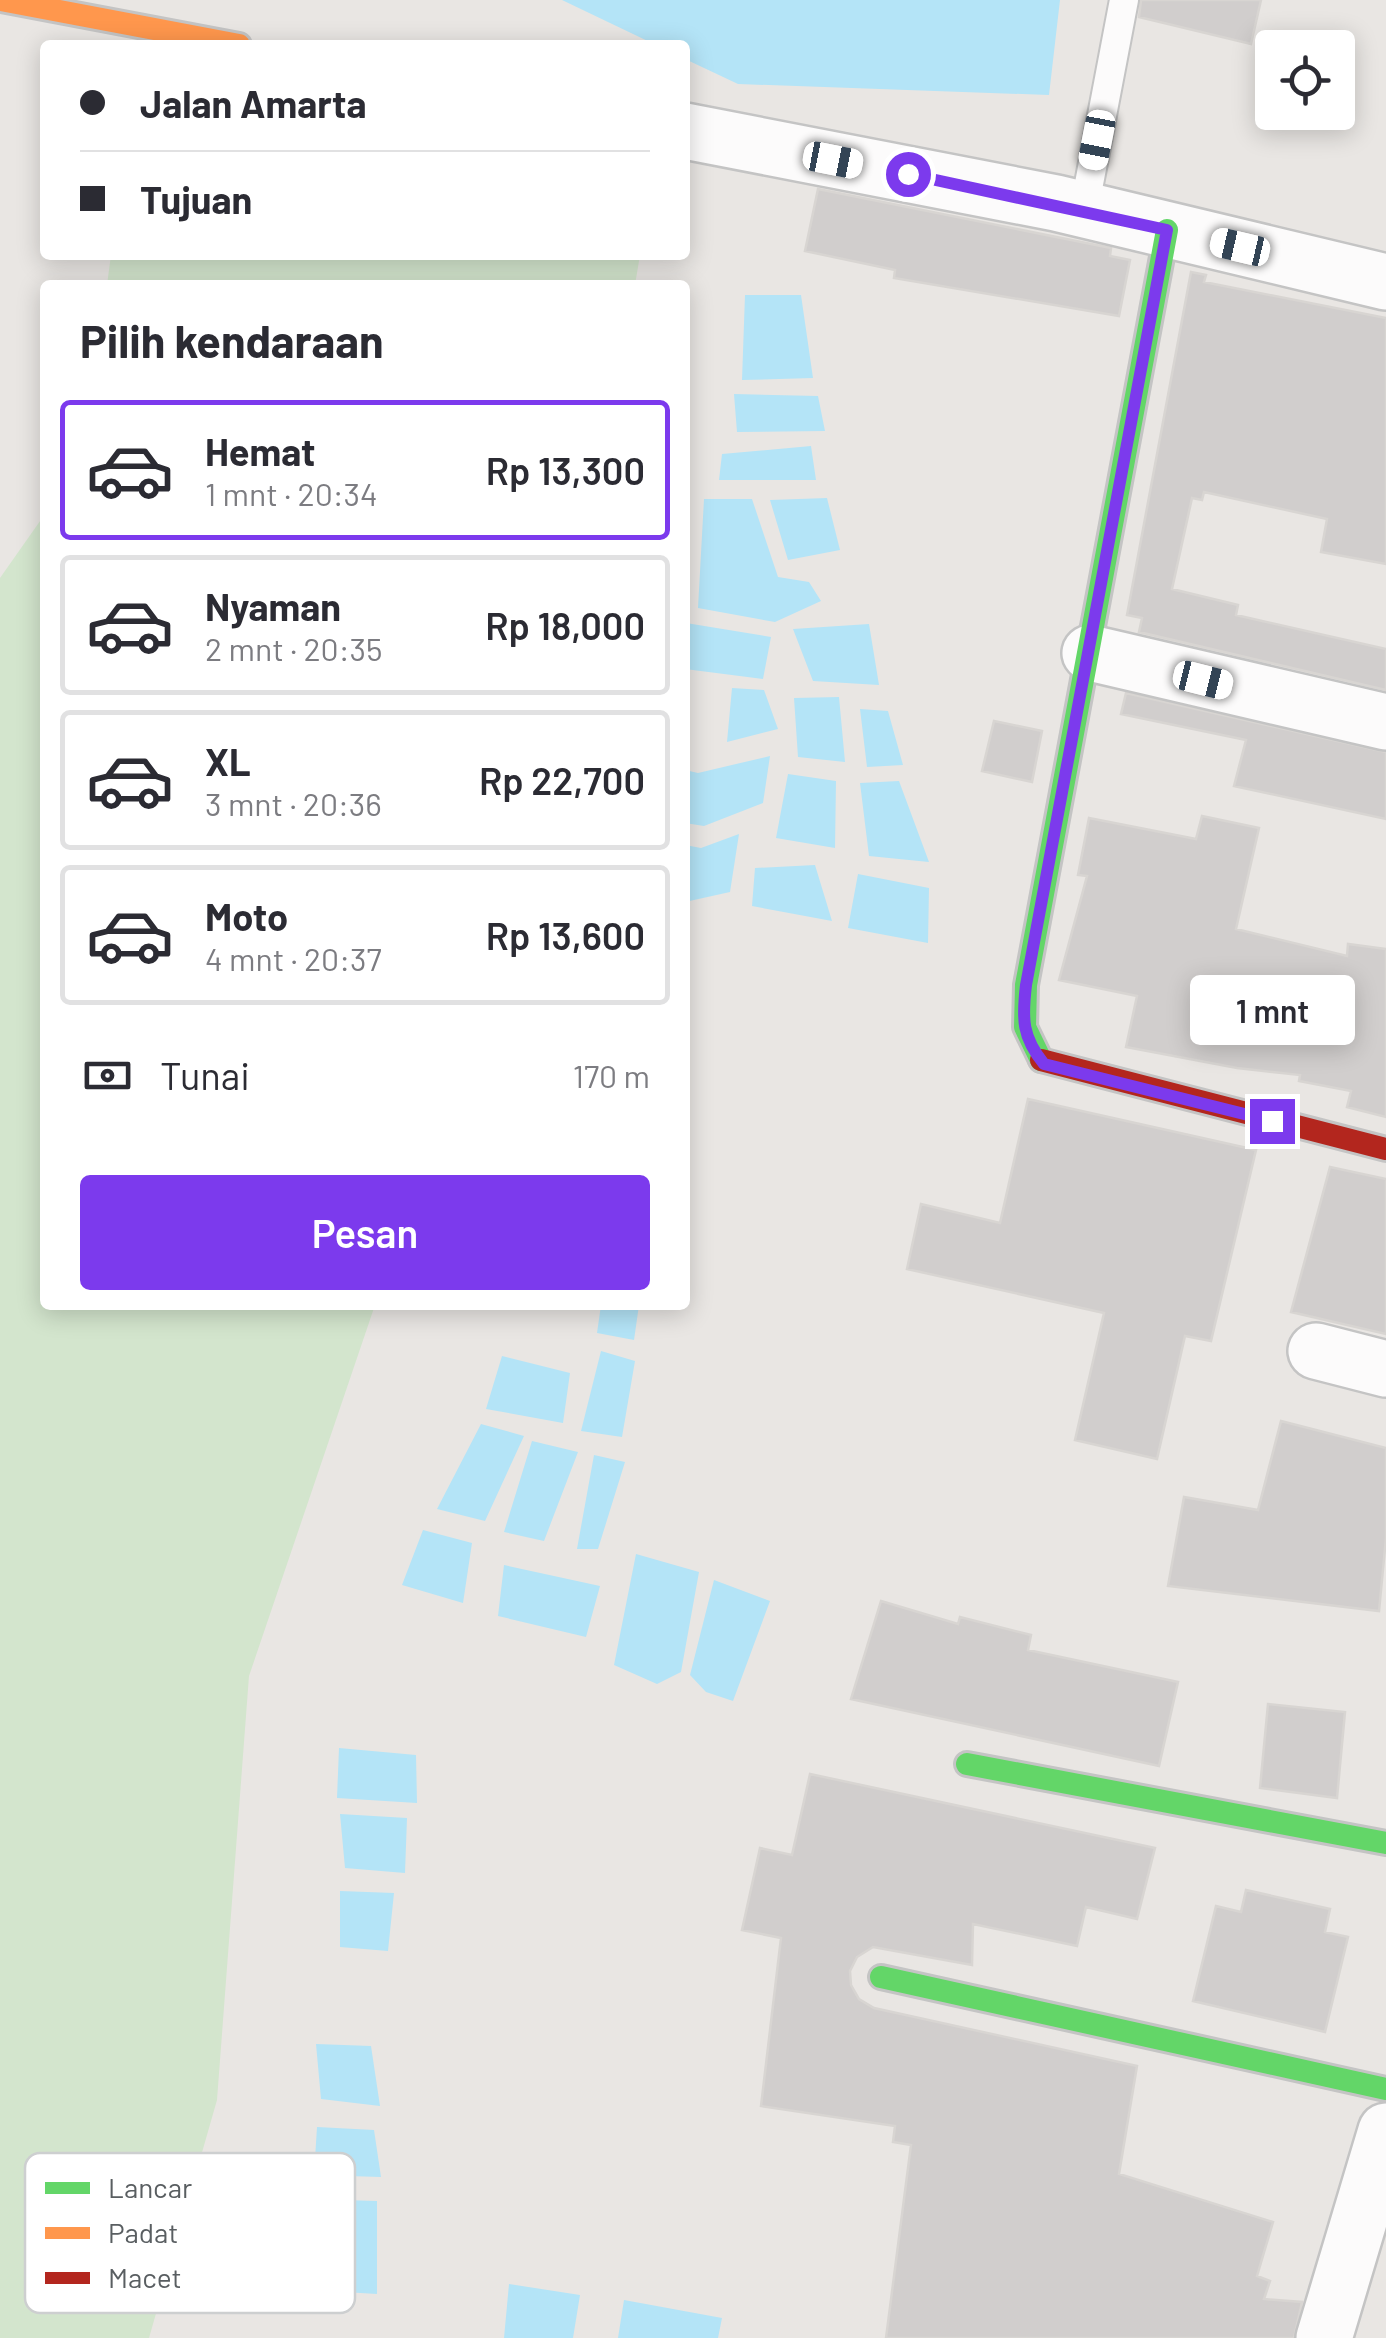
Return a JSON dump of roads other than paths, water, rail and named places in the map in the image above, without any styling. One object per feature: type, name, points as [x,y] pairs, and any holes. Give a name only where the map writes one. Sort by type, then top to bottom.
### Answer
[{"type":"street","points":[[1,0],[213,40]]},
{"type":"street","points":[[690,132],[1070,206],[1386,282]]},
{"type":"street","points":[[1167,230],[1026,985],[1022,1025],[1027,1043],[1044,1064],[1386,1150]]},
{"type":"street","points":[[1090,653],[1386,722]]},
{"type":"street","points":[[1316,1351],[1386,1368]]},
{"type":"street","points":[[967,1764],[1386,1842]]},
{"type":"street","points":[[881,1977],[1386,2088]]},
{"type":"street","points":[[1324,2338],[1370,2242],[1386,2131]]},
{"type":"lane","points":[[1070,206],[1124,0]]},
{"type":"water","points":[[562,0],[1060,0],[1049,95],[738,84],[690,61],[690,40],[646,40]]},
{"type":"water","points":[[745,295],[801,295],[813,378],[742,380]]},
{"type":"water","points":[[734,394],[818,396],[825,431],[737,432]]},
{"type":"water","points":[[811,446],[816,480],[719,480],[722,454]]},
{"type":"water","points":[[827,498],[840,550],[788,560],[770,500]]},
{"type":"water","points":[[704,499],[752,499],[778,577],[809,582],[821,601],[775,622],[698,608]]},
{"type":"water","points":[[690,624],[771,637],[763,679],[690,670]]},
{"type":"water","points":[[869,624],[879,685],[813,681],[793,629]]},
{"type":"water","points":[[732,688],[764,690],[778,729],[727,742]]},
{"type":"water","points":[[839,697],[845,762],[798,757],[794,698]]},
{"type":"water","points":[[860,709],[888,711],[903,765],[867,767]]},
{"type":"water","points":[[770,756],[763,803],[704,826],[690,824],[690,771],[698,773]]},
{"type":"water","points":[[788,774],[836,781],[835,848],[776,838]]},
{"type":"water","points":[[899,781],[929,862],[869,856],[860,783]]},
{"type":"water","points":[[739,834],[730,892],[690,901],[690,846],[701,848]]},
{"type":"water","points":[[815,865],[832,921],[752,906],[755,868]]},
{"type":"water","points":[[858,874],[929,888],[928,943],[848,928]]},
{"type":"water","points":[[600,1310],[638,1310],[634,1340],[597,1333]]},
{"type":"water","points":[[601,1351],[635,1361],[622,1437],[581,1431]]},
{"type":"water","points":[[502,1356],[570,1373],[563,1423],[486,1409]]},
{"type":"water","points":[[481,1424],[524,1436],[485,1521],[437,1509]]},
{"type":"water","points":[[532,1441],[578,1452],[544,1541],[504,1532]]},
{"type":"water","points":[[594,1455],[625,1462],[598,1549],[577,1549]]},
{"type":"water","points":[[423,1530],[472,1543],[463,1603],[402,1585]]},
{"type":"water","points":[[636,1554],[699,1572],[681,1672],[657,1684],[614,1665]]},
{"type":"water","points":[[504,1565],[600,1586],[586,1637],[498,1616]]},
{"type":"water","points":[[714,1580],[770,1601],[733,1701],[706,1692],[690,1675]]},
{"type":"water","points":[[339,1748],[416,1755],[417,1803],[337,1798]]},
{"type":"water","points":[[340,1814],[407,1818],[405,1873],[345,1868]]},
{"type":"water","points":[[340,1891],[394,1893],[388,1951],[340,1947]]},
{"type":"water","points":[[316,2044],[371,2046],[380,2106],[321,2099]]},
{"type":"water","points":[[317,2127],[374,2130],[381,2177],[355,2176],[355,2153],[315,2153]]},
{"type":"water","points":[[355,2200],[377,2201],[377,2294],[355,2293]]},
{"type":"water","points":[[509,2284],[580,2295],[573,2338],[504,2338]]},
{"type":"water","points":[[624,2300],[722,2318],[718,2338],[618,2338]]}]
